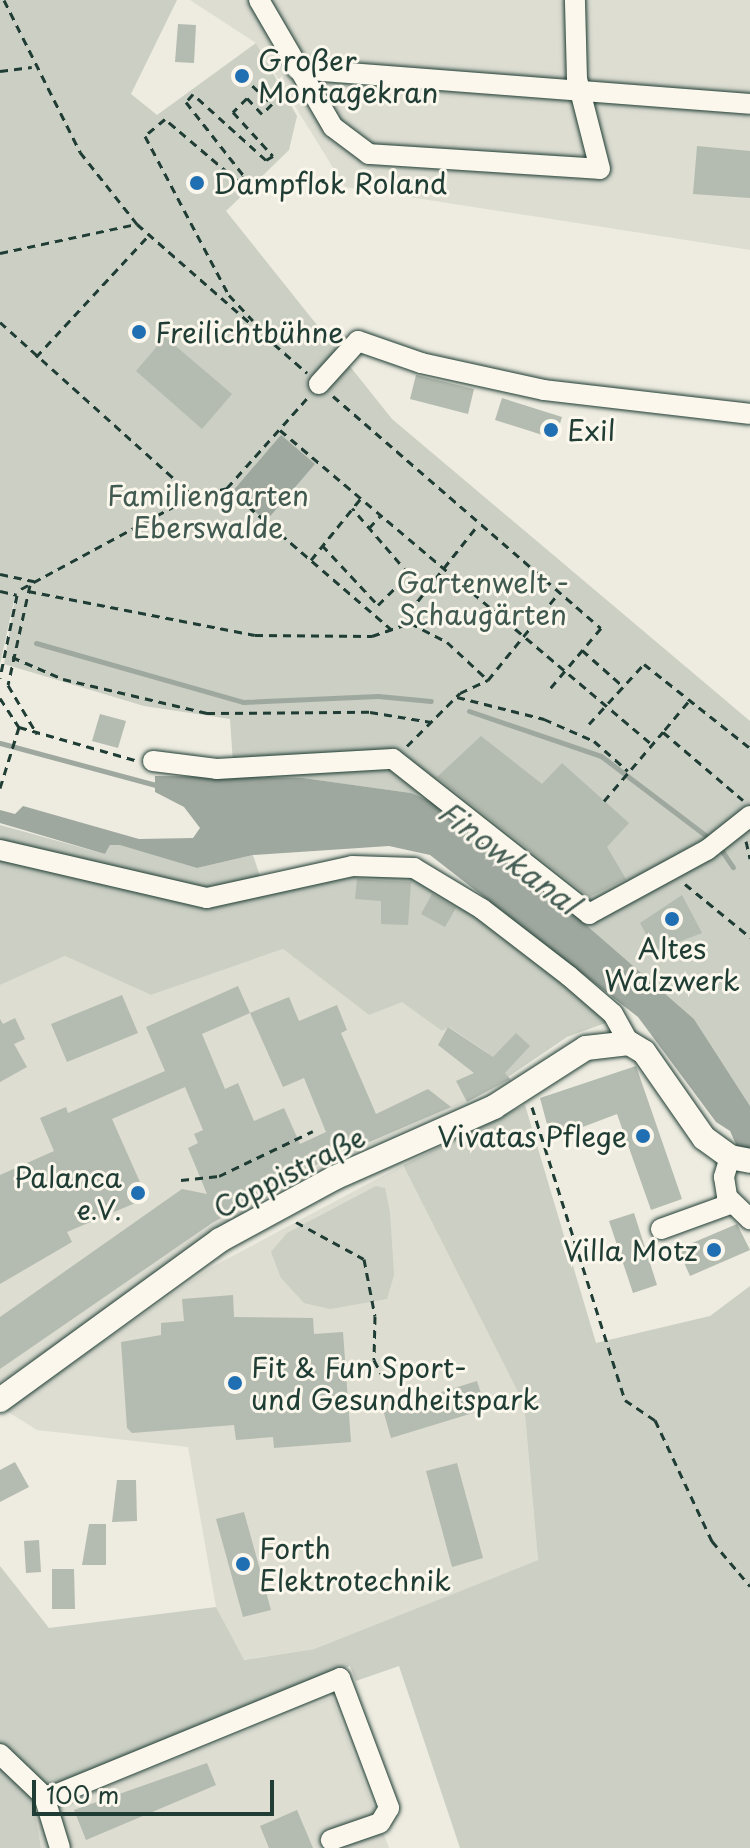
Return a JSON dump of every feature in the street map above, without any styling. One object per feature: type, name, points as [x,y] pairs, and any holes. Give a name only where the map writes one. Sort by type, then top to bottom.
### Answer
[{"type":"main road","name":"Coppistraße","points":[[0,1400],[272,1210],[523,1089],[586,1048],[629,1043]]},
{"type":"main road","points":[[629,1043],[657,1066],[704,1138],[740,1159]]},
{"type":"lane","points":[[259,0],[333,127],[376,156],[600,169],[579,89],[575,0]]},
{"type":"lane","points":[[297,69],[750,104]]},
{"type":"lane","points":[[319,384],[358,341],[421,363],[544,390],[750,414]]},
{"type":"lane","points":[[153,761],[217,769],[393,759],[589,914],[707,850],[750,816]]},
{"type":"lane","points":[[0,850],[207,898],[352,866],[414,868],[569,976],[613,1014],[629,1043]]},
{"type":"lane","points":[[740,1159],[724,1177],[730,1204],[750,1219]]},
{"type":"lane","points":[[661,1229],[730,1204]]},
{"type":"lane","points":[[44,1796],[340,1678],[389,1808],[380,1823],[331,1840]]},
{"type":"lane","points":[[0,1754],[44,1796],[60,1848]]},
{"type":"path","points":[[4,0],[32,67],[80,152],[137,224],[478,525],[601,628],[548,691]]},
{"type":"path","points":[[0,71],[32,67]]},
{"type":"path","points":[[242,76],[272,104],[262,114],[247,98],[233,112],[273,156],[266,160],[193,94],[186,102],[244,176],[239,182],[165,119],[145,136],[229,295],[266,336]]},
{"type":"path","points":[[0,253],[137,224]]},
{"type":"path","points":[[35,358],[150,234]]},
{"type":"path","points":[[0,322],[35,358],[193,496]]},
{"type":"path","points":[[21,589],[193,496],[227,488],[319,384]]},
{"type":"path","points":[[280,430],[652,744]]},
{"type":"path","points":[[227,488],[392,629]]},
{"type":"path","points":[[311,560],[361,498]]},
{"type":"path","points":[[322,545],[378,605],[409,574],[352,508]]},
{"type":"path","points":[[369,528],[381,515]]},
{"type":"path","points":[[410,623],[409,612],[478,525]]},
{"type":"path","points":[[0,574],[32,583]]},
{"type":"path","points":[[32,583],[12,657],[8,685],[37,734]]},
{"type":"path","points":[[0,591],[17,595],[0,678]]},
{"type":"path","points":[[28,591],[255,635],[372,636],[410,623],[447,642],[488,680]]},
{"type":"path","points":[[412,741],[457,697],[488,680],[558,594]]},
{"type":"path","points":[[582,650],[624,687]]},
{"type":"path","points":[[12,657],[77,683],[207,713],[370,712],[431,722]]},
{"type":"path","points":[[589,724],[644,664],[688,702],[707,708],[750,748]]},
{"type":"path","points":[[457,697],[556,724],[594,741],[628,771]]},
{"type":"path","points":[[0,698],[19,727],[129,760],[153,761]]},
{"type":"path","points":[[604,801],[688,702]]},
{"type":"path","points":[[0,788],[19,727]]},
{"type":"path","points":[[663,732],[750,805]]},
{"type":"path","points":[[658,878],[689,885],[750,937]]},
{"type":"path","points":[[523,1089],[625,1400],[655,1420],[712,1541],[750,1586]]},
{"type":"path","points":[[181,1180],[219,1176],[313,1131]]},
{"type":"path","points":[[272,1210],[364,1259],[375,1316],[374,1360],[382,1375]]},
{"type":"shaded area","points":[[190,0],[750,0],[750,250],[345,187],[256,43]]},
{"type":"shaded area","points":[[281,435],[315,464],[266,521],[232,492]]},
{"type":"shaded area","points":[[155,776],[303,778],[411,793],[458,813],[694,1019],[750,1106],[750,1175],[730,1131],[716,1122],[638,1017],[430,855],[389,846],[253,855],[197,868],[120,845],[110,845],[105,854],[0,823],[0,810],[15,814],[23,806],[139,839],[193,838],[200,828],[184,807],[155,792]]},
{"type":"shaded area","points":[[283,949],[369,1015],[402,1001],[442,1031],[448,1027],[486,1052],[512,1081],[292,1180],[0,1383],[0,985],[65,956],[151,995]]},
{"type":"shaded area","points":[[403,1165],[524,1404],[538,1560],[314,1649],[243,1660],[216,1607],[188,1447],[37,1430],[5,1410],[210,1268]]},
{"type":"shaded area","points":[[332,1697],[389,1848],[41,1848],[35,1815]]},
{"type":"green space","name":"Familiengarten Eberswalde","points":[[0,0],[177,0],[131,94],[157,115],[256,43],[297,116],[289,150],[226,211],[392,419],[750,721],[750,1106],[694,1019],[458,813],[411,793],[302,778],[234,778],[230,719],[144,706],[4,664],[17,587],[0,664]]},
{"type":"green space","points":[[0,825],[105,854],[110,845],[120,844],[197,868],[253,855],[266,895],[341,866],[412,864],[611,1021],[567,1037],[508,1077],[486,1052],[449,1027],[442,1031],[402,1002],[369,1015],[283,949],[151,995],[65,956],[0,985]]},
{"type":"green space","points":[[525,1105],[596,1343],[710,1316],[750,1286],[750,1848],[460,1848],[399,1666],[356,1681],[350,1666],[32,1796],[41,1848],[0,1848],[0,1566],[49,1628],[216,1607],[244,1660],[314,1649],[538,1560],[524,1404],[403,1165]]},
{"type":"green space","points":[[376,1186],[385,1188],[390,1212],[394,1275],[387,1299],[330,1309],[304,1303],[281,1278],[271,1252],[287,1233]]},
{"type":"building","points":[[178,24],[196,25],[194,63],[175,62]]},
{"type":"building","points":[[697,146],[750,151],[750,198],[693,194]]},
{"type":"building","points":[[165,337],[232,394],[202,429],[136,371]]},
{"type":"building","points":[[416,375],[474,389],[468,414],[410,399]]},
{"type":"building","points":[[502,398],[562,417],[555,439],[495,420]]},
{"type":"building","points":[[100,714],[126,721],[118,748],[92,741]]},
{"type":"building","points":[[481,736],[542,784],[562,763],[629,823],[607,847],[626,879],[589,897],[437,777]]},
{"type":"building","points":[[357,879],[411,882],[408,925],[381,924],[381,901],[355,899]]},
{"type":"building","points":[[432,894],[456,908],[445,927],[421,914]]},
{"type":"building","name":"Altes Walzwerk","points":[[682,895],[702,933],[655,951],[640,923]]},
{"type":"building","points":[[238,986],[250,1013],[289,997],[299,1021],[337,1005],[347,1030],[341,1033],[376,1114],[428,1089],[451,1107],[318,1164],[212,1223],[0,1369],[0,1317],[182,1189],[207,1194],[188,1148],[198,1143],[194,1134],[203,1130],[185,1087],[112,1119],[147,1198],[67,1232],[72,1242],[0,1284],[0,1175],[54,1151],[40,1118],[66,1107],[68,1113],[165,1071],[146,1027]],"holes":[[[250,1013],[283,1087],[304,1078],[326,1132],[300,1144],[284,1108],[254,1121],[238,1083],[225,1089],[202,1034]]]},
{"type":"building","points":[[122,995],[138,1033],[67,1062],[51,1024]]},
{"type":"building","points":[[15,1018],[25,1039],[14,1044],[27,1067],[0,1082],[0,1019],[3,1024]]},
{"type":"building","points":[[448,1027],[493,1057],[516,1033],[530,1046],[505,1073],[510,1079],[467,1102],[456,1081],[474,1073],[438,1045]]},
{"type":"building","name":"Vivatas Pflege","points":[[636,1066],[682,1199],[651,1210],[617,1114],[551,1139],[540,1098]]},
{"type":"building","points":[[634,1213],[657,1285],[633,1293],[609,1221]]},
{"type":"building","name":"Villa Motz","points":[[737,1224],[750,1250],[690,1276],[678,1249]]},
{"type":"building","name":"Fit & Fun Sport- und Gesundheitspark","points":[[233,1295],[234,1317],[313,1318],[314,1334],[343,1332],[351,1442],[274,1448],[273,1437],[236,1440],[234,1425],[132,1433],[127,1428],[121,1342],[161,1335],[161,1323],[184,1321],[182,1299]]},
{"type":"building","points":[[477,1381],[486,1409],[391,1438],[383,1410]]},
{"type":"building","points":[[15,1462],[29,1487],[0,1502],[0,1470]]},
{"type":"building","points":[[457,1463],[483,1558],[452,1567],[426,1471]]},
{"type":"building","points":[[117,1480],[136,1480],[137,1521],[112,1522]]},
{"type":"building","name":"Forth Elektrotechnik","points":[[244,1512],[271,1610],[243,1617],[216,1519]]},
{"type":"building","points":[[89,1524],[106,1524],[106,1565],[82,1565]]},
{"type":"building","points":[[39,1540],[41,1572],[26,1573],[24,1541]]},
{"type":"building","points":[[52,1569],[74,1569],[75,1609],[52,1609]]},
{"type":"building","points":[[207,1763],[216,1785],[86,1840],[74,1810]]},
{"type":"building","points":[[297,1810],[313,1848],[269,1848],[260,1826]]},
{"type":"waterway","points":[[36,643],[243,702],[378,696],[431,701]]},
{"type":"waterway","points":[[469,711],[601,756],[713,841]]},
{"type":"waterway","points":[[0,743],[159,786]]},
{"type":"waterway","points":[[720,848],[733,867]]},
{"type":"place","name":"Großer Montagekran","points":[[242,76]]},
{"type":"place","name":"Dampflok Roland","points":[[197,183]]},
{"type":"place","name":"Freilichtbühne","points":[[139,332]]},
{"type":"place","name":"Exil","points":[[551,430]]},
{"type":"place","name":"Altes Walzwerk","points":[[672,919]]},
{"type":"place","name":"Vivatas Pflege","points":[[643,1136]]},
{"type":"place","name":"Palanca e.V.","points":[[138,1193]]},
{"type":"place","name":"Villa Motz","points":[[714,1250]]},
{"type":"place","name":"Fit & Fun Sport- und Gesundheitspark","points":[[235,1383]]},
{"type":"place","name":"Forth Elektrotechnik","points":[[243,1564]]},
{"type":"park label","name":"Gartenwelt - Schaugärten","points":[[483,598]]},
{"type":"water label","name":"Finowkanal","points":[[509,857]]}]
